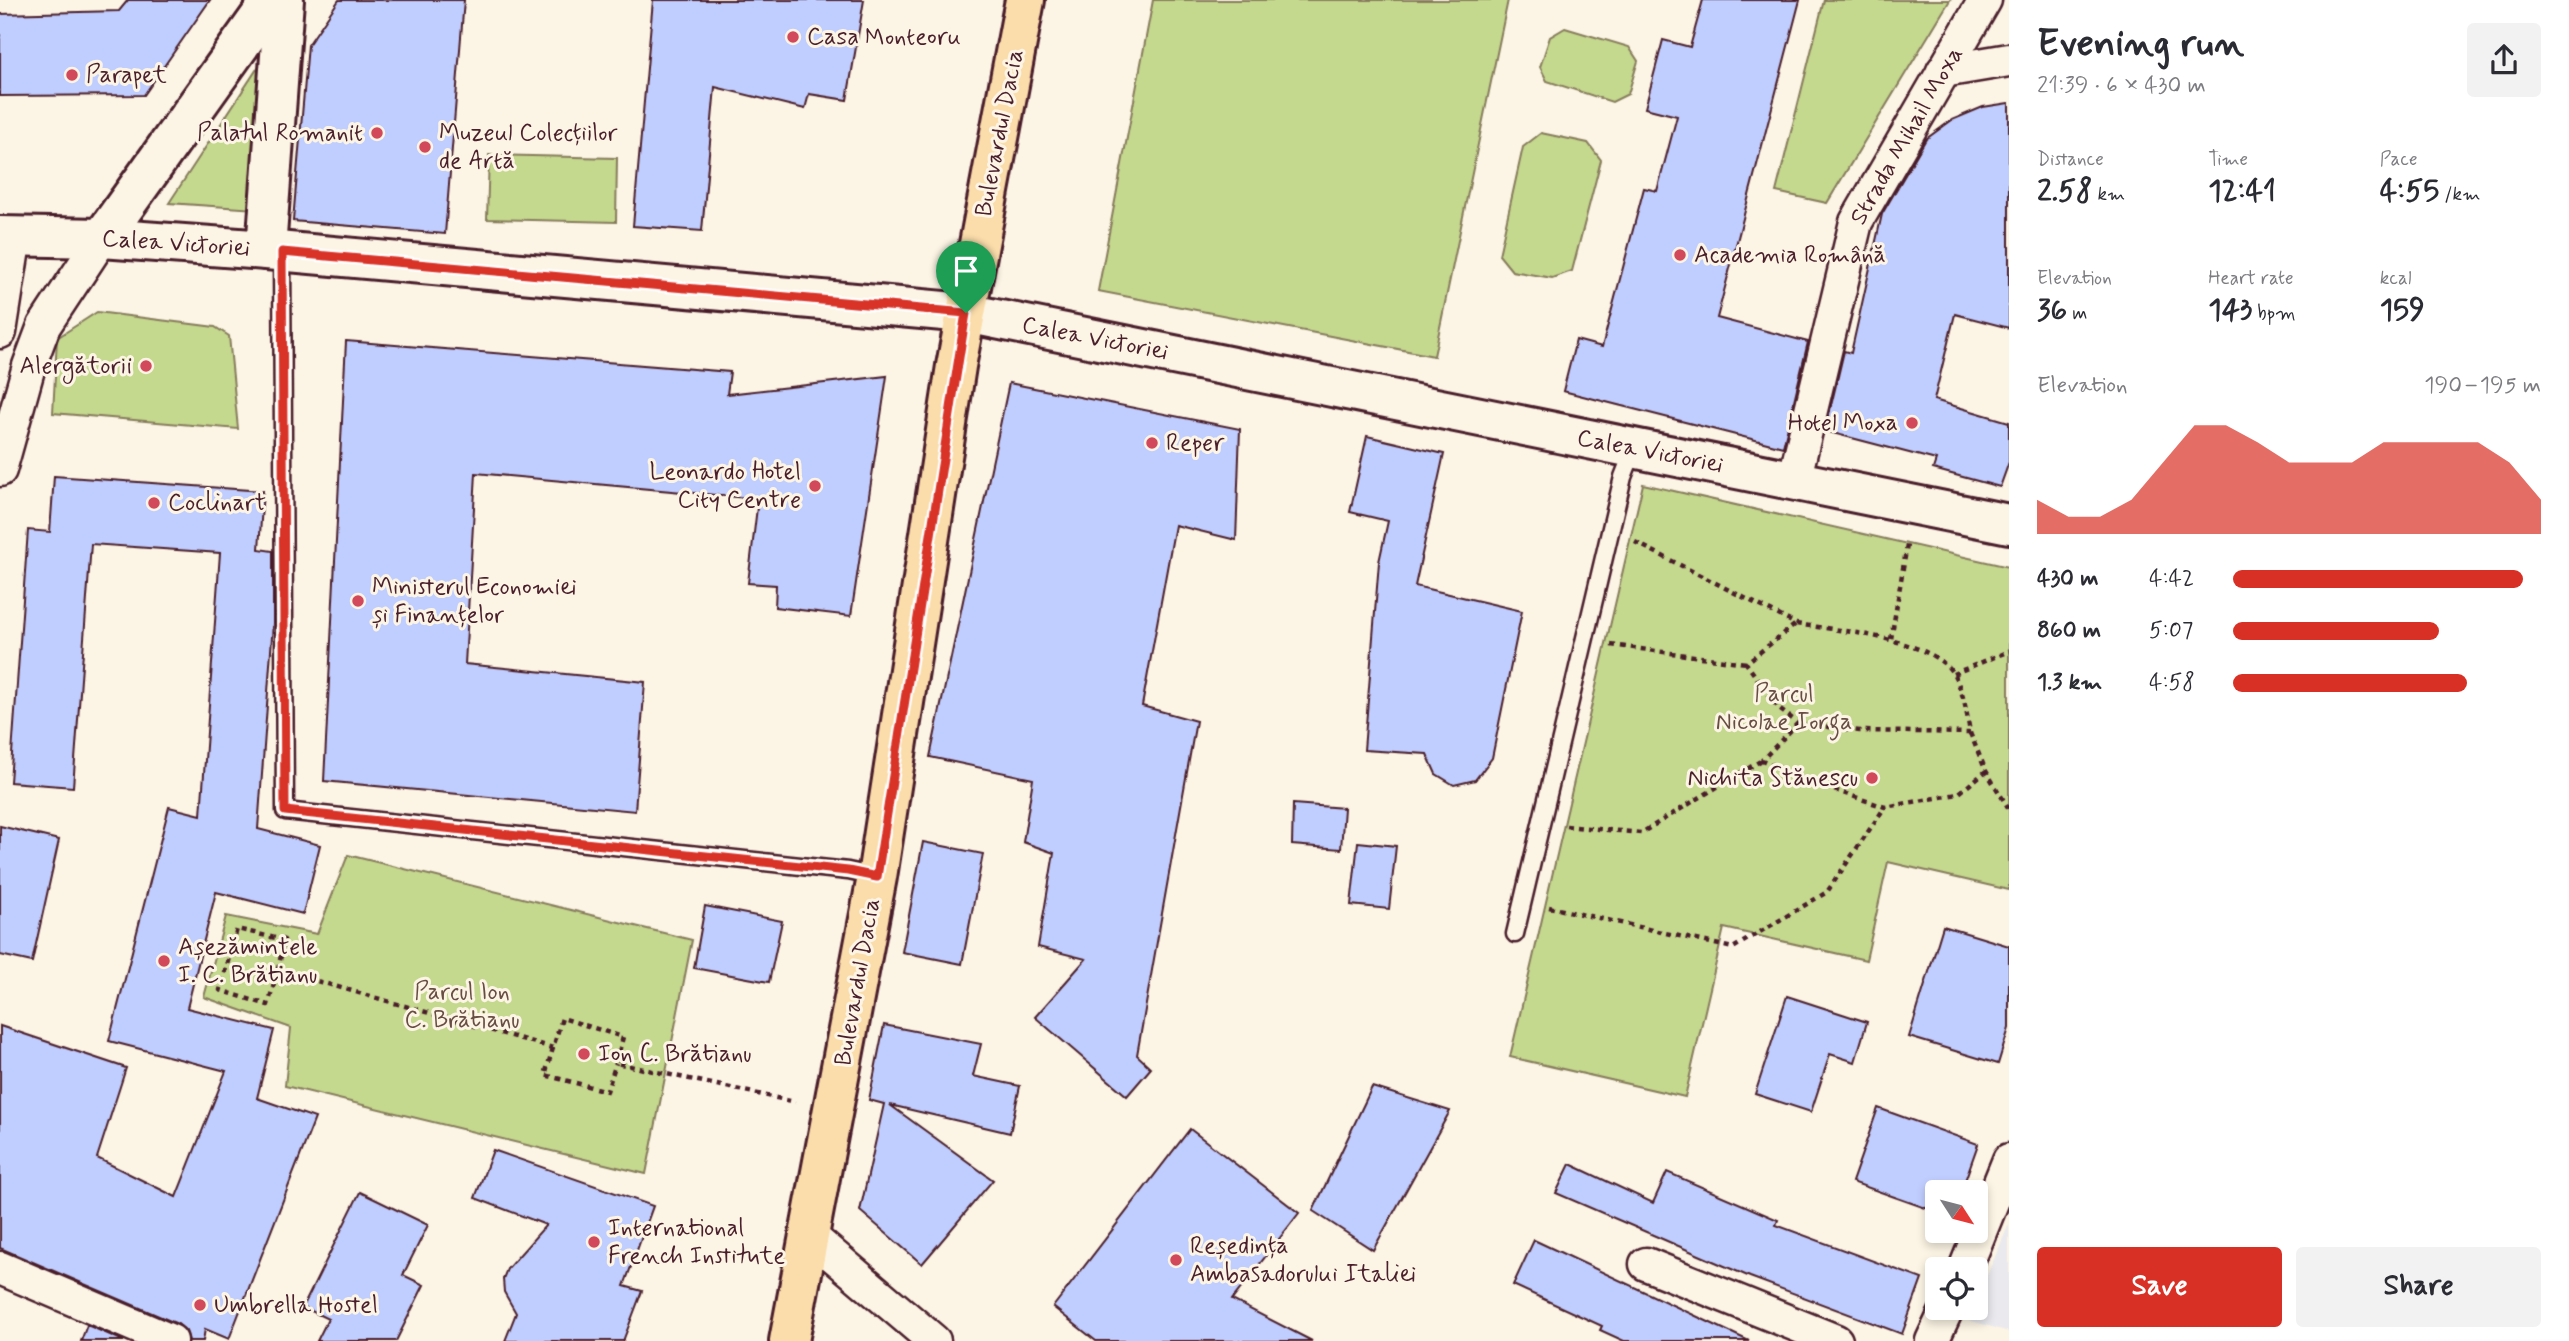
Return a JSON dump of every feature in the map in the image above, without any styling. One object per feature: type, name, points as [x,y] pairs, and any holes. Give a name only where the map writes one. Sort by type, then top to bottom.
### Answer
[{"type":"main road","points":[[102,238],[272,0]]},
{"type":"main road","points":[[274,251],[284,0]]},
{"type":"main road","name":"Bulevardul Dacia","points":[[789,1341],[877,877],[966,313],[1025,0]]},
{"type":"main road","name":"Calea Victoriei","points":[[7,236],[102,238],[274,251],[966,313],[2009,524]]},
{"type":"street","name":"Strada Mihail Moxa","points":[[1794,481],[1856,222],[1985,0]]},
{"type":"street","points":[[1943,71],[2009,60]]},
{"type":"street","points":[[0,332],[7,236]]},
{"type":"street","points":[[0,470],[29,366],[44,326],[102,238]]},
{"type":"street","points":[[1970,1257],[2009,1160]]},
{"type":"street","points":[[809,1235],[934,1341]]},
{"type":"street","points":[[1646,1264],[1836,1341]]},
{"type":"street","points":[[0,1268],[171,1341]]},
{"type":"street","points":[[1932,1341],[1942,1320]]},
{"type":"lane","points":[[274,251],[285,811],[848,871],[877,877]]},
{"type":"lane","points":[[1515,934],[1623,477],[1634,449]]},
{"type":"path","points":[[1630,540],[1796,624],[1891,639],[1937,659],[1953,674],[1966,709],[1970,733],[1986,771],[2009,809]]},
{"type":"path","points":[[1891,639],[1907,545]]},
{"type":"path","points":[[1606,645],[1746,663],[1796,624]]},
{"type":"path","points":[[1953,674],[2009,651]]},
{"type":"path","points":[[1746,663],[1779,709],[1798,723],[1860,731],[1970,733]]},
{"type":"path","points":[[1563,826],[1641,834],[1762,760],[1798,723]]},
{"type":"path","points":[[1762,760],[1813,783],[1885,807],[1958,794],[1986,771]]},
{"type":"path","points":[[1545,906],[1733,948],[1827,892],[1885,807]]},
{"type":"path","points":[[237,929],[284,940],[278,970],[268,1005],[220,990],[237,929]]},
{"type":"path","points":[[278,970],[554,1048]]},
{"type":"path","points":[[562,1018],[623,1037],[616,1063],[607,1091],[545,1075],[562,1018]]},
{"type":"path","points":[[616,1063],[834,1111]]},
{"type":"shaded area","points":[[2009,1224],[2009,1332],[1968,1320],[1988,1320],[1988,1273]]},
{"type":"green space","points":[[1153,0],[1508,0],[1434,356],[1098,291]]},
{"type":"green space","points":[[1824,0],[1950,0],[1827,203],[1776,192]]},
{"type":"green space","points":[[1565,28],[1629,47],[1638,61],[1628,94],[1612,102],[1547,81],[1540,67],[1550,37]]},
{"type":"green space","points":[[270,49],[256,209],[169,203]]},
{"type":"green space","points":[[1541,133],[1588,143],[1601,160],[1572,271],[1552,278],[1512,271],[1499,255],[1523,147]]},
{"type":"green space","points":[[489,155],[617,158],[616,222],[487,219]]},
{"type":"green space","points":[[97,312],[215,327],[229,336],[238,429],[53,413],[57,338]]},
{"type":"green space","name":"Parcul Nicolae Iorga","points":[[1643,484],[2009,567],[2009,890],[1888,862],[1866,960],[1724,928],[1685,1097],[1510,1057]]},
{"type":"green space","name":"Parcul Ion C. Brătianu","points":[[348,855],[692,940],[646,1174],[285,1086],[291,1028],[204,997],[226,916],[317,934]]},
{"type":"building","points":[[128,0],[210,0],[144,95],[0,96],[0,14],[119,11]]},
{"type":"building","name":"Palatul Romanit","points":[[339,0],[464,0],[445,234],[293,221],[308,45]]},
{"type":"building","points":[[653,0],[864,0],[847,100],[809,94],[805,109],[715,87],[702,231],[633,226]]},
{"type":"building","name":"Academia Română","points":[[1703,0],[1800,0],[1717,318],[1808,342],[1783,447],[1563,391],[1576,340],[1602,347],[1644,188],[1657,191],[1677,116],[1645,108],[1663,40],[1690,47]]},
{"type":"building","points":[[2009,103],[2009,328],[1955,314],[1934,400],[2009,422],[2009,462],[2000,487],[1933,469],[1936,460],[1825,431],[1844,351],[1851,353],[1882,214],[1926,139],[1952,120],[1983,107]]},
{"type":"building","points":[[346,341],[730,372],[727,394],[887,376],[851,616],[775,607],[776,585],[748,583],[758,499],[476,473],[465,664],[645,682],[635,811],[324,781]]},
{"type":"building","points":[[1009,383],[1240,429],[1236,540],[1175,525],[1142,706],[1196,721],[1137,1055],[1151,1068],[1127,1096],[1035,1017],[1086,959],[1038,947],[1054,853],[1023,842],[1033,779],[930,757]]},
{"type":"building","points":[[1367,436],[1444,454],[1415,586],[1522,611],[1492,758],[1475,780],[1454,785],[1436,774],[1427,754],[1364,750],[1379,562],[1388,521],[1350,512]]},
{"type":"building","points":[[54,476],[263,491],[259,549],[273,551],[273,623],[258,829],[320,845],[303,914],[216,892],[187,1008],[274,1030],[257,1098],[315,1118],[229,1339],[205,1329],[203,1341],[189,1341],[186,1331],[178,1324],[0,1248],[0,1026],[126,1068],[97,1158],[176,1197],[226,1071],[109,1041],[169,807],[201,815],[220,553],[91,544],[73,787],[10,782],[28,530],[50,532]]},
{"type":"building","points":[[1293,804],[1344,808],[1341,849],[1292,845]]},
{"type":"building","points":[[0,826],[59,840],[32,962],[0,955]]},
{"type":"building","points":[[923,842],[983,854],[962,964],[902,952]]},
{"type":"building","points":[[1358,842],[1396,846],[1389,909],[1351,905]]},
{"type":"building","points":[[705,906],[782,921],[769,982],[694,968]]},
{"type":"building","points":[[1943,926],[2009,946],[2009,1028],[1998,1064],[1909,1037]]},
{"type":"building","points":[[1787,996],[1867,1022],[1855,1062],[1830,1054],[1811,1112],[1755,1094]]},
{"type":"building","points":[[884,1025],[981,1044],[973,1076],[1020,1086],[1010,1133],[890,1105],[993,1180],[922,1264],[860,1211],[884,1104],[869,1100]]},
{"type":"building","points":[[1372,1087],[1450,1111],[1373,1250],[1313,1211]]},
{"type":"building","points":[[1878,1108],[1978,1144],[1965,1180],[1925,1180],[1925,1208],[1852,1182]]},
{"type":"building","name":"Reședința Ambasadorului Italiei","points":[[1190,1129],[1299,1213],[1232,1300],[1312,1341],[1096,1341],[1053,1307]]},
{"type":"building","name":"International French Institute","points":[[493,1150],[653,1206],[624,1286],[642,1291],[623,1341],[505,1341],[516,1313],[504,1292],[503,1279],[507,1269],[546,1225],[475,1198]]},
{"type":"building","points":[[1570,1164],[1653,1203],[1667,1172],[1778,1220],[1776,1225],[1922,1279],[1902,1334],[1750,1277],[1556,1193]]},
{"type":"building","points":[[360,1192],[428,1225],[403,1275],[424,1285],[396,1341],[317,1341],[328,1319],[303,1307]]},
{"type":"building","points":[[1534,1240],[1749,1341],[1624,1341],[1600,1330],[1602,1326],[1513,1285]]},
{"type":"building","points":[[87,1325],[124,1341],[81,1341]]},
{"type":"place","name":"Casa Monteoru","points":[[793,37]]},
{"type":"place","name":"Parapet","points":[[72,75]]},
{"type":"place","name":"Palatul Romanit","points":[[377,133]]},
{"type":"place","name":"Muzeul Colecțiilor de Artă","points":[[425,147]]},
{"type":"place","name":"Academia Română","points":[[1680,255]]},
{"type":"place","name":"Alergătorii","points":[[146,366]]},
{"type":"place","name":"Hotel Moxa","points":[[1912,423]]},
{"type":"place","name":"Reper","points":[[1152,443]]},
{"type":"place","name":"Leonardo Hotel City Centre","points":[[815,486]]},
{"type":"place","name":"Coclinart","points":[[154,503]]},
{"type":"place","name":"Ministerul Economiei și Finanțelor","points":[[358,601]]},
{"type":"place","name":"Nichita Stănescu","points":[[1872,778]]},
{"type":"place","name":"Așezămintele I. C. Brătianu","points":[[164,961]]},
{"type":"place","name":"Ion C. Brătianu","points":[[584,1054]]},
{"type":"place","name":"International French Institute","points":[[594,1242]]},
{"type":"place","name":"Reședința Ambasadorului Italiei","points":[[1176,1260]]},
{"type":"place","name":"Umbrella Hostel","points":[[200,1305]]},
{"type":"route","points":[[282,252],[966,313],[877,877],[848,871],[285,811],[282,252]]}]
